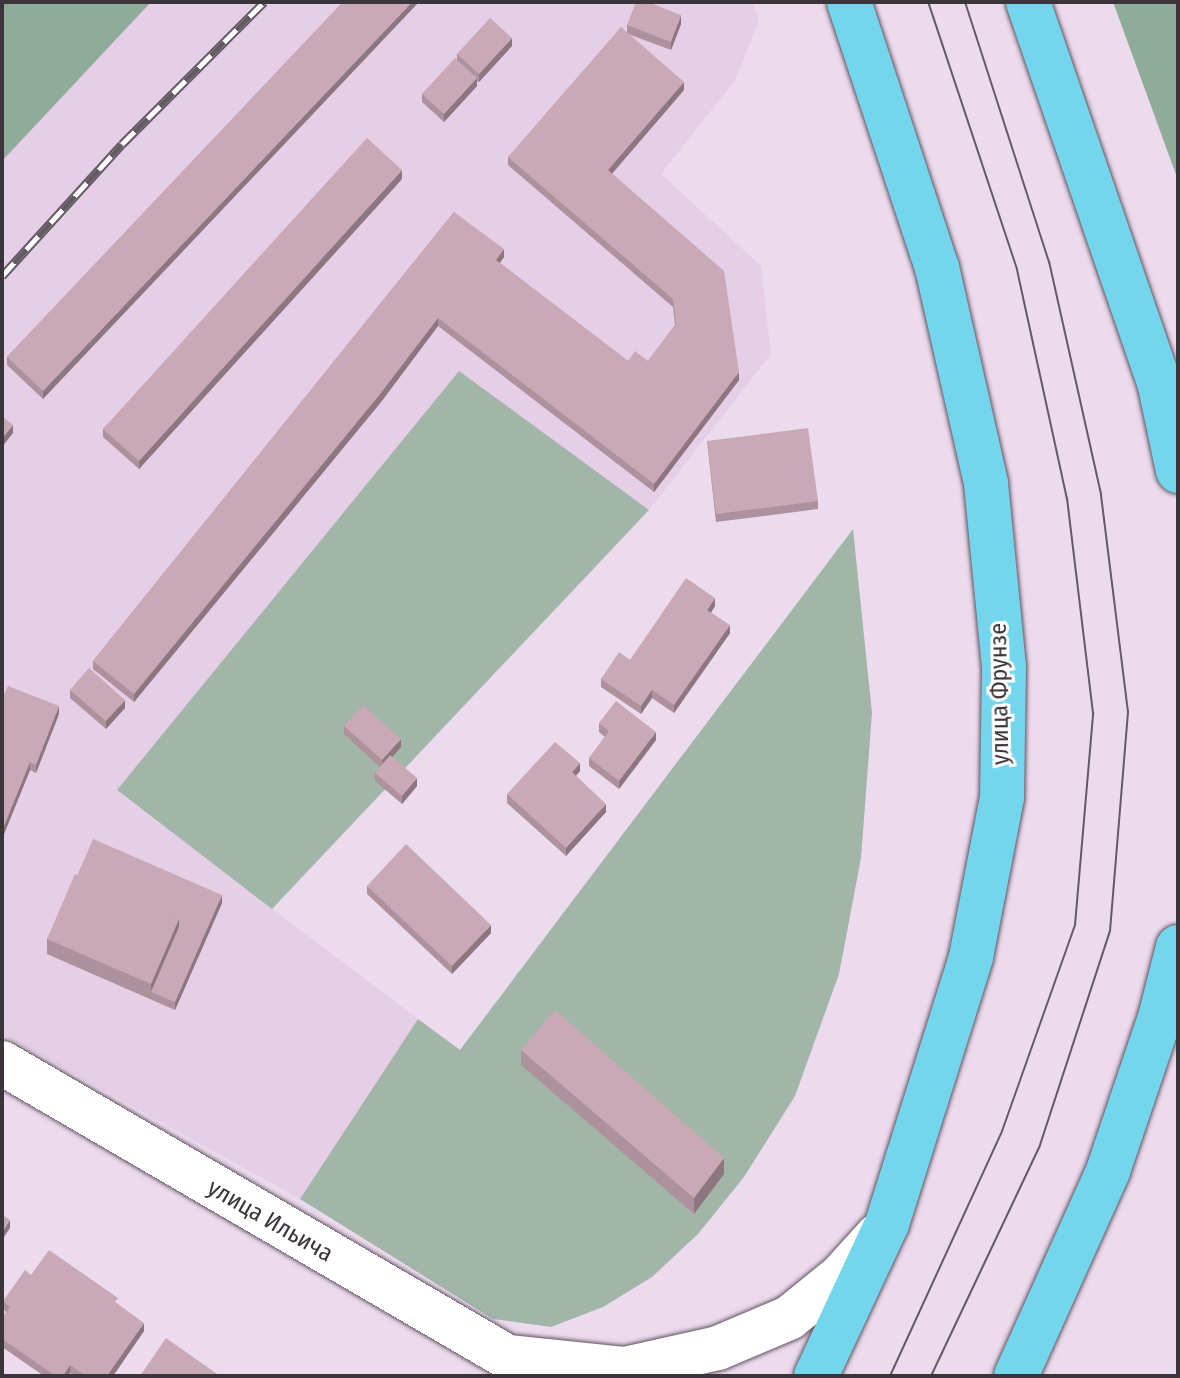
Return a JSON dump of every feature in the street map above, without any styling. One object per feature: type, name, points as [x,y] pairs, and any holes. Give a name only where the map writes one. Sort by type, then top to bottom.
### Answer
[{"type":"main road","name":"улица Фрунзе","points":[[816,1376],[887,1224],[971,957],[1002,797],[1004,667],[986,483],[937,268],[849,2]]},
{"type":"main road","points":[[1031,9],[1160,386],[1178,471]]},
{"type":"main road","points":[[1026,1365],[1108,1171],[1161,1014],[1178,947]]},
{"type":"street","name":"улица Ильича","points":[[2,1063],[524,1370]]},
{"type":"street","points":[[524,1370],[625,1369],[718,1348],[789,1318],[841,1276],[887,1224]]},
{"type":"shaded area","points":[[2,2],[753,2],[759,20],[735,80],[661,174],[761,266],[771,354],[649,510],[459,371],[117,791],[418,1019],[300,1199],[2,1034]]},
{"type":"green space","points":[[2,2],[151,2],[2,161]]},
{"type":"green space","points":[[1113,2],[1178,2],[1178,180]]},
{"type":"green space","points":[[459,371],[649,510],[272,909],[117,790]]},
{"type":"green space","points":[[853,529],[872,713],[861,858],[839,974],[795,1096],[744,1177],[698,1234],[652,1277],[603,1307],[551,1327],[493,1319],[300,1199],[418,1019],[460,1050]]},
{"type":"building","points":[[343,2],[412,2],[43,391],[7,357]]},
{"type":"building","points":[[636,2],[648,2],[681,15],[671,42],[627,25]]},
{"type":"building","points":[[490,18],[512,38],[479,74],[457,54]]},
{"type":"building","points":[[621,27],[684,82],[608,170],[724,271],[739,372],[654,484],[438,318],[381,393],[134,694],[93,661],[454,212],[504,249],[496,260],[628,361],[635,351],[648,361],[676,324],[673,299],[508,157]]},
{"type":"building","points":[[455,58],[477,78],[444,114],[422,94]]},
{"type":"building","points":[[367,138],[402,170],[139,461],[103,429]]},
{"type":"building","points":[[2,416],[13,425],[2,438]]},
{"type":"building","points":[[808,428],[818,501],[716,514],[707,441]]},
{"type":"building","points":[[686,578],[715,598],[707,610],[730,625],[674,705],[652,690],[641,706],[601,679],[619,652],[630,660]]},
{"type":"building","points":[[89,668],[125,700],[106,721],[70,690]]},
{"type":"building","points":[[8,686],[59,706],[36,765],[30,762],[2,831],[2,699]]},
{"type":"building","points":[[616,701],[656,732],[619,781],[589,758],[609,731],[599,723]]},
{"type":"building","points":[[363,705],[401,739],[382,760],[344,726]]},
{"type":"building","points":[[555,742],[580,763],[572,772],[606,804],[566,848],[507,794]]},
{"type":"building","points":[[390,755],[417,778],[402,796],[375,773]]},
{"type":"building","points":[[93,839],[222,895],[175,1002],[151,992],[179,927],[179,919],[77,876]]},
{"type":"building","points":[[406,844],[491,925],[452,966],[367,886]]},
{"type":"building","points":[[75,874],[179,919],[151,984],[47,939]]},
{"type":"building","points":[[555,1010],[724,1158],[694,1198],[521,1050]]},
{"type":"building","points":[[2,1215],[10,1220],[2,1232]]},
{"type":"building","points":[[49,1250],[118,1298],[115,1302],[144,1323],[107,1376],[86,1376],[70,1365],[63,1376],[56,1376],[2,1339],[2,1318],[10,1307],[3,1301],[25,1270],[31,1275]]},
{"type":"building","points":[[166,1338],[220,1376],[140,1376]]},
{"type":"tram line","points":[[890,1376],[1001,1134],[1075,925],[1093,713],[1067,499],[1017,269],[928,2]]},
{"type":"tram line","points":[[931,1376],[1040,1145],[1110,931],[1128,712],[1101,494],[1049,262],[965,2]]},
{"type":"railway","points":[[2,276],[122,144],[264,2]]}]
